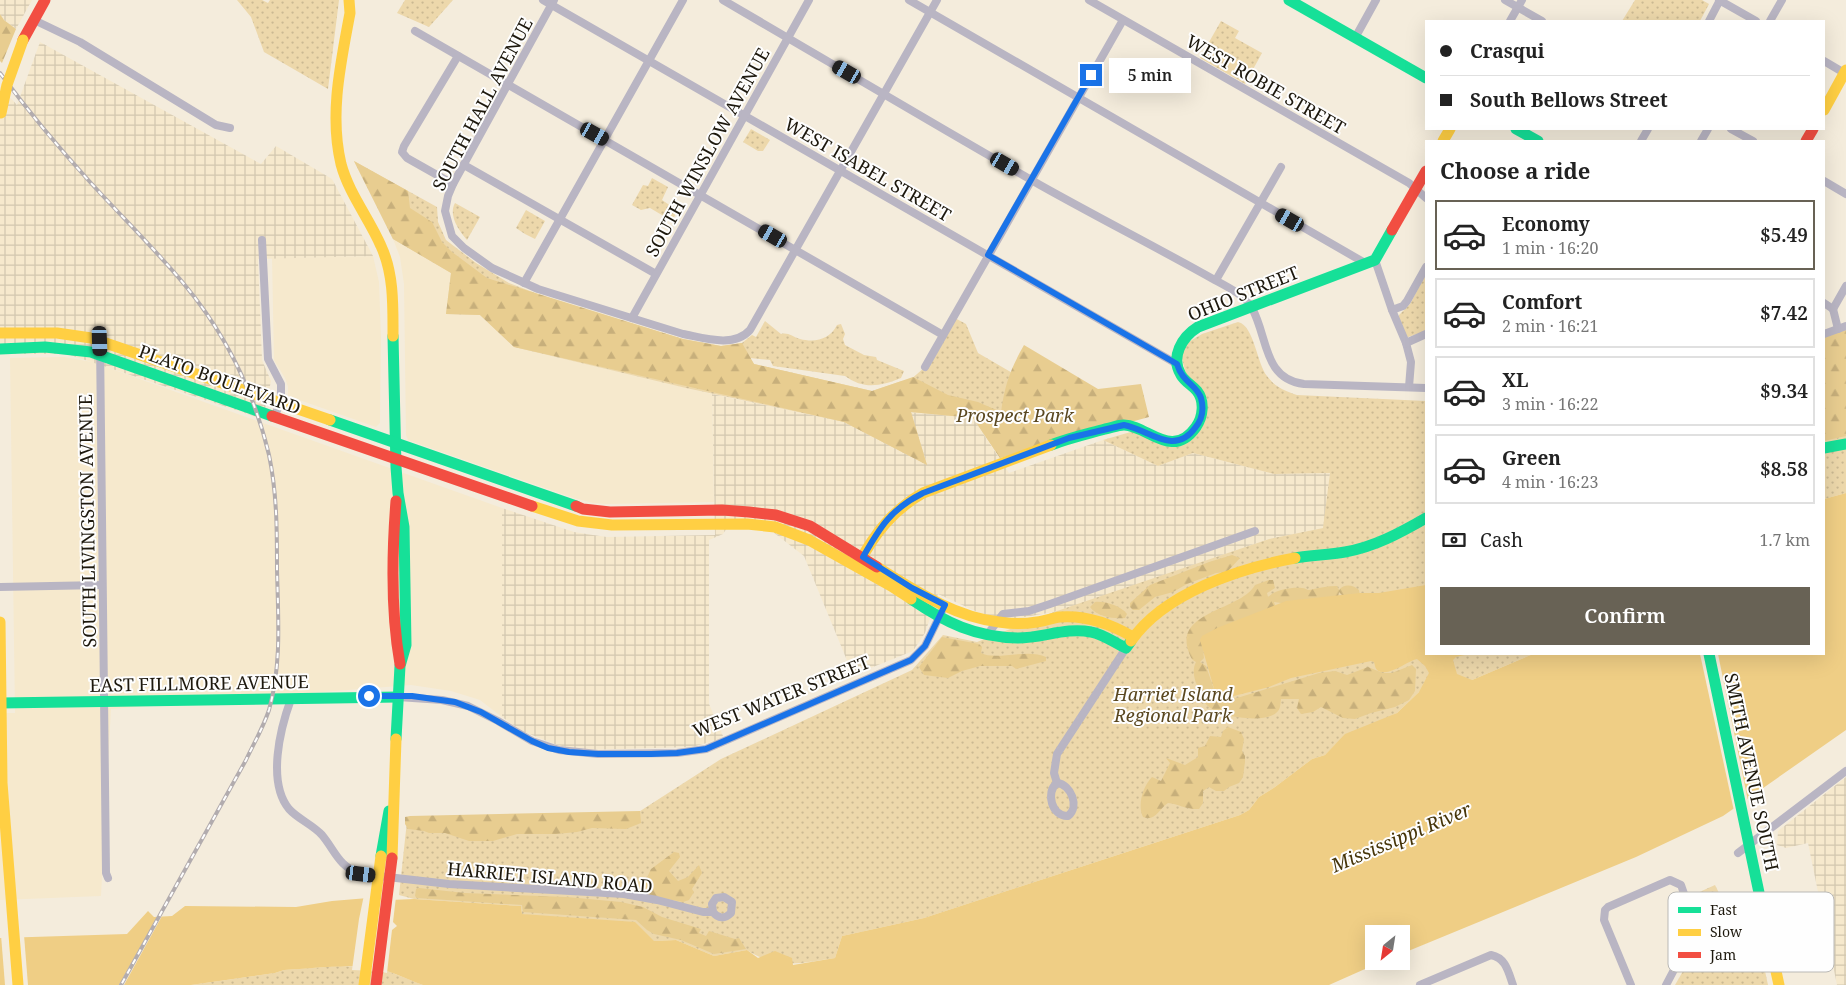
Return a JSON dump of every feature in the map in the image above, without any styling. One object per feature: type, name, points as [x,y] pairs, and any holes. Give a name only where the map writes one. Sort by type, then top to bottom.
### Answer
[{"type":"street","points":[[0,115],[7,85],[24,40],[46,0]]},
{"type":"street","points":[[349,0],[350,14],[338,95],[337,142],[340,162],[348,186],[377,236],[389,268],[392,296],[395,443],[398,493],[404,527],[406,645],[400,666],[394,788],[376,985]]},
{"type":"street","name":"WEST ISABEL STREET","points":[[543,0],[553,2],[648,60],[1177,364]]},
{"type":"street","points":[[683,0],[524,283],[632,318],[703,338],[730,340],[740,339],[750,330],[937,0]]},
{"type":"street","points":[[723,0],[1032,180],[1216,280],[1246,300],[1252,308],[1271,362],[1279,373],[1290,381],[1304,384],[1425,388]]},
{"type":"street","name":"SOUTH WINSLOW AVENUE","points":[[632,318],[808,0]]},
{"type":"street","points":[[909,0],[1260,202],[1370,261],[1406,343],[1411,362],[1409,387]]},
{"type":"street","name":"WEST ROBIE STREET","points":[[1089,0],[1409,183],[1425,197]]},
{"type":"street","points":[[1289,0],[1425,77]]},
{"type":"street","points":[[1355,38],[1376,0]]},
{"type":"street","points":[[1505,0],[1540,20]]},
{"type":"street","points":[[1511,20],[1522,0]]},
{"type":"street","points":[[1710,20],[1720,0],[1754,20]]},
{"type":"street","points":[[1771,20],[1782,0]]},
{"type":"street","name":"SOUTH HALL AVENUE","points":[[524,283],[492,268],[466,250],[452,236],[445,211],[452,184],[553,2]]},
{"type":"street","points":[[34,20],[80,42],[216,125],[230,128]]},
{"type":"street","points":[[925,367],[1123,20]]},
{"type":"street","points":[[415,30],[943,335]]},
{"type":"street","points":[[452,184],[407,158],[402,152],[458,56]]},
{"type":"street","points":[[1825,61],[1846,72],[1825,108]]},
{"type":"street","points":[[1518,130],[1536,140]]},
{"type":"street","points":[[1733,130],[1750,140]]},
{"type":"street","points":[[464,165],[656,274]]},
{"type":"street","points":[[1216,280],[1281,167]]},
{"type":"street","points":[[1370,261],[1425,173]]},
{"type":"street","points":[[1825,182],[1846,194]]},
{"type":"street","points":[[262,240],[268,359],[281,384],[275,418]]},
{"type":"street","name":"OHIO STREET","points":[[1177,364],[1180,345],[1193,330],[1370,261]]},
{"type":"street","points":[[1392,310],[1403,306],[1425,269]]},
{"type":"street","points":[[1833,309],[1846,286]]},
{"type":"street","points":[[1825,305],[1833,309],[1842,328],[1825,334]]},
{"type":"street","name":"PLATO BOULEVARD","points":[[0,333],[70,334],[100,341],[583,509],[611,512],[735,511],[765,513],[802,524],[860,562]]},
{"type":"street","points":[[1406,343],[1425,334]]},
{"type":"street","name":"SOUTH LIVINGSTON AVENUE","points":[[100,341],[106,873],[108,878]]},
{"type":"street","name":"PLATO BOULEVARD","points":[[0,349],[58,348],[101,355],[275,418],[578,521],[612,525],[746,524],[776,527],[860,562]]},
{"type":"street","points":[[860,562],[882,524],[910,499],[923,493],[1069,438],[1124,425],[1167,441],[1174,441],[1187,436],[1197,426],[1202,414],[1202,406],[1199,393],[1180,373],[1177,364]]},
{"type":"street","points":[[1825,448],[1846,444]]},
{"type":"street","points":[[1058,783],[1054,773],[1057,754],[1133,636],[1156,614],[1195,591],[1267,564],[1303,556],[1346,552],[1372,545],[1425,518]]},
{"type":"street","points":[[987,635],[995,622],[1003,614],[1030,611],[1254,531]]},
{"type":"street","points":[[860,562],[945,605],[969,615],[995,622],[1017,624],[1063,617],[1088,618],[1133,636]]},
{"type":"street","points":[[860,562],[939,618],[962,628],[987,635],[1020,638],[1072,630],[1093,632],[1126,648]]},
{"type":"street","points":[[0,587],[102,585]]},
{"type":"street","name":"WEST WATER STREET","points":[[398,697],[442,700],[468,706],[498,721],[522,737],[548,748],[559,750],[598,754],[684,752],[706,749],[905,664],[920,652],[945,605]]},
{"type":"street","points":[[0,622],[3,797],[18,985]]},
{"type":"street","name":"SMITH AVENUE SOUTH","points":[[1709,655],[1759,892]]},
{"type":"street","name":"EAST FILLMORE AVENUE","points":[[0,703],[398,697]]},
{"type":"street","name":"HARRIET ISLAND ROAD","points":[[291,699],[279,737],[279,792],[284,802],[297,816],[320,833],[340,862],[352,871],[361,874],[449,884],[624,894],[703,912],[713,912]]},
{"type":"street","points":[[1738,852],[1846,771]]},
{"type":"street","points":[[364,985],[387,857]]},
{"type":"street","points":[[1631,985],[1604,920],[1605,910],[1670,880],[1680,885],[1683,892]]},
{"type":"street","points":[[1420,985],[1491,955],[1498,956],[1504,961],[1513,985]]},
{"type":"street","points":[[1666,985],[1673,972]]},
{"type":"street","name":"SMITH AVENUE SOUTH","points":[[1776,972],[1779,985]]},
{"type":"shaded area","points":[[0,0],[32,0],[16,29],[4,20],[0,14]]},
{"type":"shaded area","points":[[40,42],[261,164],[276,146],[332,179],[373,256],[258,259],[262,360],[271,381],[263,419],[67,354],[0,354],[0,86],[17,105]]},
{"type":"shaded area","points":[[393,239],[451,273],[446,314],[480,315],[515,347],[712,394],[714,502],[593,503],[408,440],[406,435],[404,284],[400,257]]},
{"type":"shaded area","points":[[373,256],[379,282],[381,337],[380,423],[376,427],[288,396],[285,378],[274,360],[272,258]]},
{"type":"shaded area","points":[[64,357],[92,362],[502,508],[502,717],[480,700],[451,691],[411,685],[111,709],[101,896],[0,900],[0,713],[15,713],[10,358]]},
{"type":"shaded area","points":[[712,394],[845,422],[927,464],[910,412],[973,418],[1009,473],[1103,440],[1158,466],[1193,453],[1274,474],[1330,473],[1324,528],[1269,539],[1054,612],[1013,619],[982,614],[938,594],[925,633],[913,651],[853,675],[804,556],[769,529],[729,525],[723,534],[709,540],[709,704],[723,736],[718,740],[692,747],[584,750],[557,745],[522,731],[502,717],[502,508],[574,532],[607,537],[715,535]]},
{"type":"shaded area","points":[[1846,777],[1846,985],[1837,985],[1834,970],[1834,892],[1818,892],[1808,843],[1786,848],[1777,845],[1778,831]]},
{"type":"green space","points":[[237,0],[262,0],[268,3],[270,0],[339,0],[328,89],[264,52],[251,17]]},
{"type":"green space","points":[[405,0],[453,0],[429,27],[397,13]]},
{"type":"green space","points":[[1635,0],[1702,0],[1709,4],[1701,20],[1623,20]]},
{"type":"green space","points":[[0,14],[4,20],[16,29],[2,63],[0,61]]},
{"type":"green space","points":[[1221,21],[1239,31],[1235,38],[1262,53],[1245,84],[1200,58]]},
{"type":"green space","points":[[751,129],[770,140],[763,151],[758,151],[743,142]]},
{"type":"green space","name":"Prospect Park","points":[[354,161],[437,207],[438,222],[446,240],[476,263],[509,283],[551,299],[683,339],[721,346],[742,343],[752,335],[756,337],[765,321],[781,334],[812,340],[826,337],[831,334],[837,325],[841,324],[845,334],[843,339],[845,345],[864,355],[876,357],[877,360],[904,371],[901,378],[880,385],[866,385],[845,376],[773,366],[770,360],[750,358],[754,364],[872,391],[902,381],[909,381],[925,367],[953,317],[966,324],[978,353],[1103,426],[1000,458],[973,418],[911,412],[927,465],[844,422],[686,388],[514,347],[480,315],[446,314],[451,273],[393,239]]},
{"type":"green space","name":"Prospect Park","points":[[354,161],[408,191],[410,208],[432,222],[442,242],[452,252],[487,278],[683,339],[721,346],[742,343],[754,364],[872,391],[913,377],[948,395],[978,402],[1001,412],[1009,377],[1024,345],[1098,389],[1141,384],[1149,417],[1000,458],[973,418],[911,412],[927,465],[844,422],[514,347],[480,315],[446,314],[451,273],[393,239]]},
{"type":"green space","points":[[652,178],[668,187],[662,200],[671,206],[679,208],[672,221],[650,208],[641,210],[632,205],[643,185],[648,186]]},
{"type":"green space","points":[[455,203],[480,217],[467,240],[458,228],[454,218],[453,208]]},
{"type":"green space","points":[[526,210],[545,221],[535,239],[516,228]]},
{"type":"green space","points":[[1425,276],[1425,331],[1408,337],[1401,327],[1399,315],[1410,304]]},
{"type":"green space","name":"Harriet Island Regional Park","points":[[1238,322],[1243,325],[1252,337],[1264,370],[1270,380],[1277,386],[1297,395],[1425,401],[1425,655],[1531,655],[1472,680],[1419,692],[1397,713],[1335,745],[1325,755],[1312,759],[1259,797],[1249,810],[1240,815],[924,918],[842,936],[835,958],[801,963],[780,963],[758,956],[747,950],[714,956],[676,940],[654,941],[522,914],[521,906],[414,899],[399,895],[407,821],[634,815],[721,759],[912,670],[943,635],[977,642],[1054,612],[1269,539],[1323,528],[1330,473],[1274,474],[1193,453],[1158,466],[1103,440],[1134,431],[1156,441],[1191,438],[1204,424],[1207,399],[1186,374],[1181,355],[1187,343],[1202,334]]},
{"type":"green space","points":[[1846,327],[1846,436],[1825,441],[1825,333]]},
{"type":"green space","points":[[1846,332],[1846,493],[1825,499],[1825,340]]},
{"type":"green space","points":[[1232,555],[1240,558],[1227,572],[1216,573],[1187,584],[1173,592],[1155,597],[1139,610],[1133,610],[1130,607],[1130,603],[1150,585]]},
{"type":"green space","points":[[1273,580],[1275,588],[1267,593],[1268,597],[1275,592],[1289,588],[1309,590],[1337,586],[1339,590],[1344,586],[1354,587],[1359,590],[1360,595],[1343,596],[1339,592],[1338,597],[1281,603],[1274,602],[1276,608],[1203,650],[1204,658],[1200,662],[1206,666],[1215,692],[1210,697],[1205,697],[1195,681],[1194,666],[1196,662],[1192,659],[1188,650],[1187,637],[1191,627],[1200,619],[1248,593],[1255,585]]},
{"type":"green space","points":[[1095,602],[1112,605],[1127,614],[1125,618],[1111,618],[1101,615],[1090,607]]},
{"type":"green space","points":[[942,637],[979,644],[982,647],[981,653],[987,655],[1030,654],[1046,657],[1046,661],[1016,669],[1012,666],[980,666],[962,671],[948,678],[924,675],[919,667]]},
{"type":"green space","points":[[1412,665],[1416,669],[1415,691],[1409,700],[1395,707],[1355,719],[1343,718],[1321,707],[1313,712],[1301,714],[1297,708],[1299,699],[1281,699],[1280,707],[1276,713],[1261,718],[1228,715],[1210,708],[1205,703],[1207,700],[1215,697],[1237,698],[1319,673],[1335,671],[1347,675],[1368,667],[1383,673],[1392,673]]},
{"type":"green space","points":[[1228,727],[1241,732],[1244,739],[1242,751],[1245,756],[1245,762],[1243,777],[1239,783],[1224,791],[1216,791],[1209,787],[1203,791],[1203,803],[1199,809],[1191,809],[1168,803],[1151,818],[1143,817],[1141,801],[1144,790],[1152,777],[1161,781],[1170,763],[1166,758],[1185,765],[1198,757],[1198,748],[1205,746],[1210,736],[1221,737],[1223,731]]},
{"type":"green space","points":[[640,811],[641,823],[626,829],[592,828],[556,834],[517,834],[493,841],[469,841],[445,833],[429,833],[408,829],[405,824],[405,817],[410,816]]},
{"type":"green space","points":[[674,852],[679,853],[680,857],[669,871],[678,881],[688,877],[699,865],[702,873],[692,889],[694,892],[689,900],[683,902],[650,896],[645,891],[644,884],[651,869]]},
{"type":"green space","points":[[1715,885],[1718,892],[1699,892]]},
{"type":"green space","points":[[416,889],[465,893],[567,897],[621,902],[643,907],[662,917],[701,929],[699,933],[706,936],[709,931],[735,939],[739,938],[746,949],[714,954],[681,940],[654,934],[636,920],[523,912],[522,905],[417,898],[415,896]]},
{"type":"green space","points":[[340,966],[376,968],[423,985],[191,985],[275,973],[284,970]]},
{"type":"green space","points":[[1682,972],[1765,972],[1768,985],[1675,985]]},
{"type":"water","name":"Mississippi River","points":[[1846,493],[1846,730],[1723,816],[1636,857],[1410,950],[1410,925],[1365,925],[1365,969],[1329,985],[423,985],[384,970],[344,966],[284,970],[275,973],[191,985],[0,985],[0,938],[127,934],[148,911],[154,917],[172,916],[185,906],[296,907],[368,898],[521,906],[522,914],[635,922],[654,941],[676,940],[714,956],[747,950],[758,958],[775,951],[792,958],[793,965],[835,958],[842,936],[924,918],[1240,815],[1249,810],[1259,797],[1312,759],[1325,755],[1345,734],[1397,713],[1419,692],[1429,673],[1425,666],[1417,659],[1386,672],[1377,670],[1374,662],[1371,661],[1291,678],[1269,687],[1226,698],[1215,692],[1200,640],[1202,636],[1217,628],[1286,601],[1360,593],[1379,593],[1425,585],[1425,655],[1465,655],[1456,657],[1453,660],[1457,674],[1472,680],[1531,655],[1825,655],[1825,499]]},
{"type":"pier","points":[[1700,655],[1718,655],[1748,801],[1734,811]]},
{"type":"pier","points":[[364,895],[396,897],[393,922],[397,926],[392,930],[387,973],[352,970]]},
{"type":"pier","points":[[159,914],[162,916],[124,985],[119,985]]},
{"type":"pier","points":[[1,935],[24,935],[28,985],[5,985]]},
{"type":"railway","points":[[0,73],[67,156],[150,245],[199,303],[225,343],[246,386],[263,432],[274,484],[277,526],[278,658],[269,710],[246,760],[121,985]]},
{"type":"traffic: fast","points":[[1289,0],[1425,77]]},
{"type":"traffic: fast","points":[[1518,130],[1536,140]]},
{"type":"traffic: fast","points":[[1051,445],[1122,425],[1133,426],[1160,439],[1169,441],[1178,441],[1187,437],[1196,427],[1202,414],[1200,395],[1187,382],[1178,368],[1177,355],[1187,336],[1198,327],[1375,260],[1392,230]]},
{"type":"traffic: fast","points":[[393,336],[396,467],[404,527],[406,645],[400,666],[396,739]]},
{"type":"traffic: fast","points":[[0,349],[45,347],[91,352],[272,416]]},
{"type":"traffic: fast","points":[[330,420],[576,506]]},
{"type":"traffic: fast","points":[[1825,448],[1846,444]]},
{"type":"traffic: fast","points":[[1295,558],[1345,552],[1366,547],[1397,534],[1425,519]]},
{"type":"traffic: fast","points":[[911,599],[949,622],[974,632],[988,635],[1018,638],[1082,631],[1100,635],[1126,648],[1131,641]]},
{"type":"traffic: fast","points":[[1709,655],[1759,892]]},
{"type":"traffic: fast","points":[[0,703],[398,697]]},
{"type":"traffic: fast","points":[[381,856],[389,811]]},
{"type":"traffic: slow","points":[[349,0],[350,13],[336,107],[338,145],[341,164],[349,186],[385,257],[391,279],[393,336]]},
{"type":"traffic: slow","points":[[1,113],[7,85],[23,40]]},
{"type":"traffic: slow","points":[[1825,108],[1846,70]]},
{"type":"traffic: slow","points":[[1444,140],[1449,130]]},
{"type":"traffic: slow","points":[[0,333],[57,333],[91,338],[330,420]]},
{"type":"traffic: slow","points":[[859,563],[878,532],[886,523],[903,507],[923,493],[1051,445]]},
{"type":"traffic: slow","points":[[532,506],[578,521],[612,525],[747,524],[775,527],[809,540],[911,599]]},
{"type":"traffic: slow","points":[[1131,641],[1145,624],[1183,596],[1205,585],[1251,568],[1295,558]]},
{"type":"traffic: slow","points":[[877,567],[905,585],[966,615],[1018,624],[1060,617],[1079,617],[1107,624],[1133,637]]},
{"type":"traffic: slow","points":[[0,622],[2,783],[18,985]]},
{"type":"traffic: slow","points":[[392,858],[396,739]]},
{"type":"traffic: slow","points":[[364,985],[381,856]]},
{"type":"traffic: slow","points":[[1776,972],[1779,985]]},
{"type":"traffic: jam","points":[[23,40],[45,0]]},
{"type":"traffic: jam","points":[[1807,140],[1812,130]]},
{"type":"traffic: jam","points":[[1392,230],[1425,173]]},
{"type":"traffic: jam","points":[[272,416],[532,506]]},
{"type":"traffic: jam","points":[[396,501],[393,583],[395,625],[400,664]]},
{"type":"traffic: jam","points":[[576,506],[583,509],[610,512],[722,510],[776,515],[810,526],[877,567]]},
{"type":"traffic: jam","points":[[376,985],[392,858]]},
{"type":"route","points":[[369,696],[412,696],[455,702],[481,712],[522,737],[548,748],[569,752],[651,754],[706,749],[812,702],[905,664],[916,657],[925,646],[945,605],[912,588],[863,557],[882,524],[892,513],[910,499],[1069,438],[1124,425],[1143,431],[1160,440],[1167,441],[1181,439],[1192,432],[1202,414],[1201,400],[1199,393],[1180,373],[1177,364],[988,255],[1091,75]]}]
